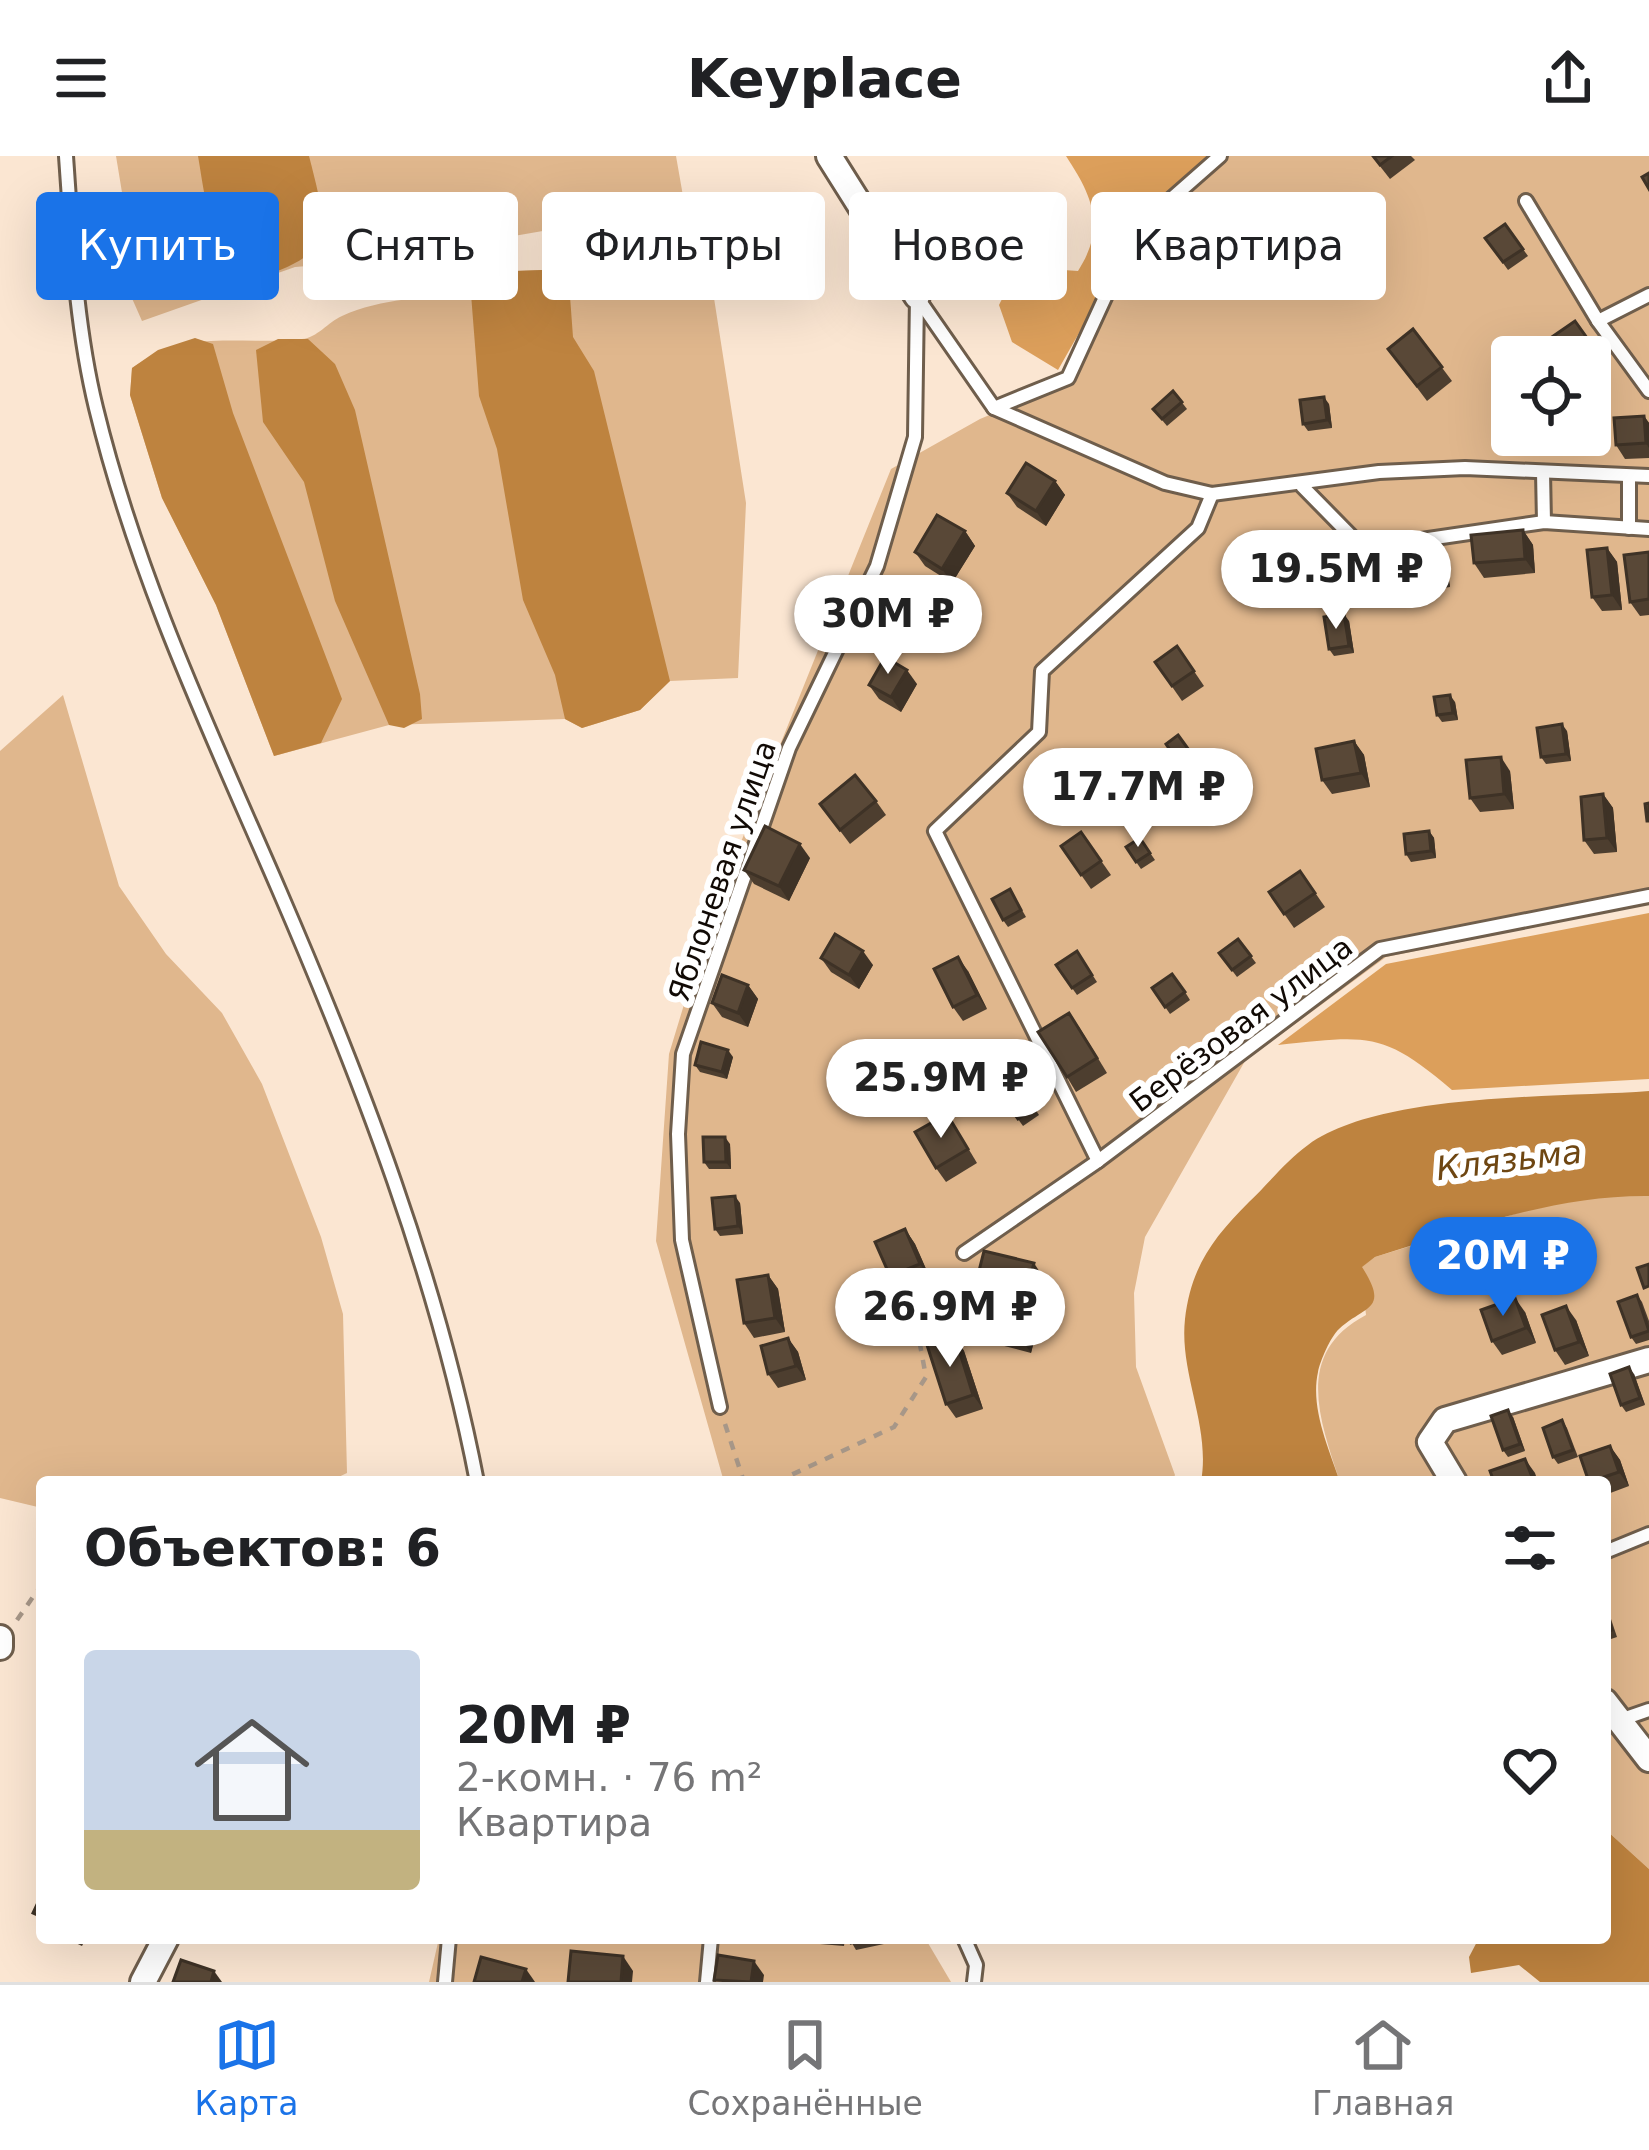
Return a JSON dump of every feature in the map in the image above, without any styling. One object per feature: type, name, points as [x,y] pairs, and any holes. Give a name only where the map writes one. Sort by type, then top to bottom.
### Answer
[{"type":"street","points":[[829,156],[851,192]]},
{"type":"street","points":[[1450,1476],[1430,1442],[1445,1420],[1649,1360]]},
{"type":"street","points":[[1612,1711],[1649,1759]]},
{"type":"street","points":[[143,1982],[163,1944]]},
{"type":"lane","points":[[66,156],[74,273],[95,405],[139,555],[172,650],[281,895],[405,1217],[441,1321],[476,1476]]},
{"type":"lane","points":[[994,408],[1067,378],[1113,280],[1154,214],[1220,156]]},
{"type":"lane","points":[[1526,201],[1598,321],[1649,392]]},
{"type":"lane","points":[[1598,321],[1649,295]]},
{"type":"lane","name":"Яблоневая улица","points":[[720,1407],[682,1240],[678,1135],[683,1054],[789,748],[878,566],[915,437],[916,300]]},
{"type":"lane","points":[[919,300],[994,408],[1165,483],[1212,494],[1444,469],[1649,476]]},
{"type":"lane","points":[[1543,472],[1544,522]]},
{"type":"lane","points":[[1629,476],[1629,528]]},
{"type":"lane","points":[[1302,485],[1355,540],[1401,543],[1544,522],[1649,529]]},
{"type":"lane","points":[[1097,1161],[935,831],[1039,732],[1042,671],[1198,528],[1212,494]]},
{"type":"lane","name":"Берёзовая улица","points":[[964,1252],[1097,1161],[1380,949],[1649,896]]},
{"type":"lane","points":[[1611,1550],[1649,1534]]},
{"type":"lane","points":[[1612,1711],[1649,1710]]},
{"type":"lane","points":[[445,1982],[448,1944]]},
{"type":"lane","points":[[707,1982],[710,1944]]},
{"type":"lane","points":[[967,1944],[976,1965],[974,1982]]},
{"type":"path","points":[[789,1476],[894,1427],[912,1405],[926,1377],[914,1312],[958,1291],[969,1278],[964,1252]]},
{"type":"path","points":[[720,1407],[742,1476]]},
{"type":"path","points":[[1,1641],[36,1592]]},
{"type":"shaded area","points":[[116,156],[676,156],[682,192],[542,192],[542,231],[518,235],[518,192],[303,192],[303,266],[279,273],[279,192],[122,192]]},
{"type":"shaded area","points":[[1066,156],[1209,156],[1168,192],[1091,192],[1091,206]]},
{"type":"shaded area","points":[[1199,156],[1649,156],[1649,904],[1386,957],[1245,1061],[1145,1237],[1134,1293],[1136,1367],[1175,1476],[722,1476],[656,1241],[669,1054],[710,919],[891,469],[980,419],[1073,380],[1106,300],[1386,300],[1386,192],[1157,192]]},
{"type":"shaded area","points":[[1091,243],[1091,300],[1098,300],[1058,370],[1012,342],[999,305],[1002,300],[1067,300],[1067,270],[1078,271]]},
{"type":"shaded area","points":[[542,270],[542,300],[714,300],[746,503],[738,678],[670,681],[640,710],[582,728],[565,719],[389,725],[274,756],[216,605],[162,498],[130,395],[132,368],[153,355],[194,343],[302,339],[342,316],[400,300],[518,300],[518,271]]},
{"type":"shaded area","points":[[133,300],[202,300],[142,321]]},
{"type":"shaded area","points":[[63,695],[119,886],[166,954],[222,1013],[262,1084],[321,1237],[343,1314],[347,1473],[36,1476],[36,1507],[0,1498],[0,751]]},
{"type":"shaded area","points":[[1649,913],[1649,1079],[1452,1090],[1408,1056],[1372,1042],[1278,1045],[1386,964]]},
{"type":"shaded area","points":[[1606,1196],[1649,1196],[1649,1869],[1611,1834],[1611,1476],[1338,1476],[1320,1411],[1321,1368],[1329,1348],[1343,1330],[1366,1315],[1361,1267],[1375,1257],[1537,1207]]},
{"type":"shaded area","points":[[438,1944],[929,1944],[951,1982],[429,1982]]},
{"type":"water","points":[[198,156],[309,156],[318,192],[303,192],[303,258],[279,270],[279,192],[204,192]]},
{"type":"water","points":[[542,270],[542,300],[570,300],[573,337],[594,371],[670,681],[640,710],[582,728],[565,719],[555,675],[523,600],[497,449],[479,396],[471,300],[518,300],[518,271]]},
{"type":"water","points":[[195,338],[213,344],[233,413],[342,699],[321,743],[274,756],[216,605],[162,498],[130,395],[132,368],[158,350]]},
{"type":"water","points":[[278,339],[308,339],[335,364],[355,410],[420,694],[422,719],[404,728],[389,725],[335,601],[304,482],[263,422],[256,350]]},
{"type":"water","name":"Клязьма","points":[[1649,1091],[1649,1196],[1544,1207],[1375,1257],[1362,1267],[1374,1300],[1339,1329],[1318,1372],[1322,1428],[1338,1476],[1202,1476],[1202,1441],[1186,1360],[1185,1319],[1192,1284],[1225,1228],[1300,1151],[1340,1128],[1424,1106]]},
{"type":"water","points":[[1611,1834],[1649,1869],[1649,1982],[1540,1982],[1519,1965],[1471,1973],[1469,1957],[1476,1944],[1611,1944]]},
{"type":"building","points":[[1505,224],[1523,249],[1503,262],[1485,238]]},
{"type":"building","points":[[1575,321],[1586,336],[1553,336]]},
{"type":"building","points":[[1413,329],[1442,367],[1417,386],[1388,349]]},
{"type":"building","points":[[1173,391],[1182,402],[1162,419],[1153,409]]},
{"type":"building","points":[[1324,397],[1327,420],[1303,424],[1300,400]]},
{"type":"building","points":[[1644,416],[1646,443],[1616,445],[1614,418]]},
{"type":"building","points":[[1026,463],[1055,481],[1036,511],[1007,493]]},
{"type":"building","points":[[937,515],[965,531],[942,569],[915,552]]},
{"type":"building","points":[[1523,530],[1525,559],[1474,563],[1471,535]]},
{"type":"building","points":[[1607,548],[1612,595],[1592,597],[1587,550]]},
{"type":"building","points":[[1649,552],[1649,599],[1630,602],[1624,555]]},
{"type":"building","points":[[1441,556],[1445,580],[1415,585],[1411,561]]},
{"type":"building","points":[[1344,614],[1349,646],[1329,649],[1324,617]]},
{"type":"building","points":[[1177,646],[1194,671],[1172,686],[1155,662]]},
{"type":"building","points":[[885,657],[907,670],[891,697],[869,685]]},
{"type":"building","points":[[1450,695],[1453,713],[1437,715],[1434,697]]},
{"type":"building","points":[[1562,724],[1566,754],[1541,757],[1537,728]]},
{"type":"building","points":[[1178,735],[1194,757],[1181,766],[1166,744]]},
{"type":"building","points":[[1354,741],[1361,773],[1322,780],[1316,749]]},
{"type":"building","points":[[1501,757],[1504,794],[1470,798],[1466,760]]},
{"type":"building","points":[[1142,763],[1162,791],[1139,807],[1120,778]]},
{"type":"building","points":[[855,775],[876,801],[840,830],[820,804]]},
{"type":"building","points":[[1603,794],[1607,838],[1584,840],[1581,797]]},
{"type":"building","points":[[765,826],[800,844],[779,886],[744,870]]},
{"type":"building","points":[[1429,831],[1431,851],[1406,854],[1404,834]]},
{"type":"building","points":[[1081,832],[1101,861],[1081,875],[1061,846]]},
{"type":"building","points":[[1140,838],[1150,853],[1136,862],[1126,847]]},
{"type":"building","points":[[1300,871],[1315,893],[1284,914],[1269,892]]},
{"type":"building","points":[[1010,889],[1021,910],[1003,920],[992,899]]},
{"type":"building","points":[[835,934],[863,951],[849,975],[821,958]]},
{"type":"building","points":[[1238,939],[1251,956],[1232,970],[1219,953]]},
{"type":"building","points":[[1077,951],[1092,975],[1072,988],[1056,965]]},
{"type":"building","points":[[958,957],[977,995],[953,1007],[934,969]]},
{"type":"building","points":[[1172,974],[1185,992],[1165,1007],[1152,988]]},
{"type":"building","points":[[722,975],[748,985],[738,1013],[712,1003]]},
{"type":"building","points":[[1069,1013],[1097,1058],[1067,1077],[1038,1032]]},
{"type":"building","points":[[701,1042],[728,1050],[722,1072],[695,1065]]},
{"type":"building","points":[[859,1049],[878,1060],[864,1086],[845,1075]]},
{"type":"building","points":[[1020,1086],[1034,1108],[1018,1119],[1003,1098]]},
{"type":"building","points":[[947,1114],[968,1149],[936,1168],[915,1132]]},
{"type":"building","points":[[703,1137],[725,1137],[726,1162],[704,1162]]},
{"type":"building","points":[[735,1196],[738,1226],[715,1229],[712,1198]]},
{"type":"building","points":[[905,1229],[920,1264],[890,1276],[875,1242]]},
{"type":"building","points":[[984,1251],[1034,1263],[1016,1332],[967,1319]]},
{"type":"building","points":[[1649,1264],[1649,1286],[1644,1288],[1637,1268]]},
{"type":"building","points":[[768,1275],[775,1318],[744,1323],[737,1280]]},
{"type":"building","points":[[1637,1295],[1649,1331],[1631,1337],[1618,1302]]},
{"type":"building","points":[[1515,1298],[1526,1328],[1492,1341],[1481,1310]]},
{"type":"building","points":[[1566,1306],[1579,1342],[1555,1350],[1542,1315]]},
{"type":"building","points":[[955,1337],[973,1395],[946,1404],[927,1345]]},
{"type":"building","points":[[788,1338],[796,1366],[768,1374],[761,1346]]},
{"type":"building","points":[[1629,1367],[1640,1398],[1621,1405],[1610,1374]]},
{"type":"building","points":[[1508,1410],[1520,1444],[1503,1450],[1491,1416]]},
{"type":"building","points":[[1562,1420],[1573,1450],[1553,1457],[1543,1428]]},
{"type":"building","points":[[1610,1446],[1619,1472],[1587,1476],[1580,1456]]},
{"type":"building","points":[[1525,1459],[1532,1476],[1492,1476],[1490,1471]]},
{"type":"building","points":[[571,1951],[623,1956],[621,1982],[568,1982]]},
{"type":"building","points":[[718,1955],[754,1961],[751,1982],[714,1980]]},
{"type":"building","points":[[481,1957],[526,1969],[522,1982],[474,1982]]},
{"type":"building","points":[[181,1960],[214,1971],[211,1982],[173,1982]]}]
